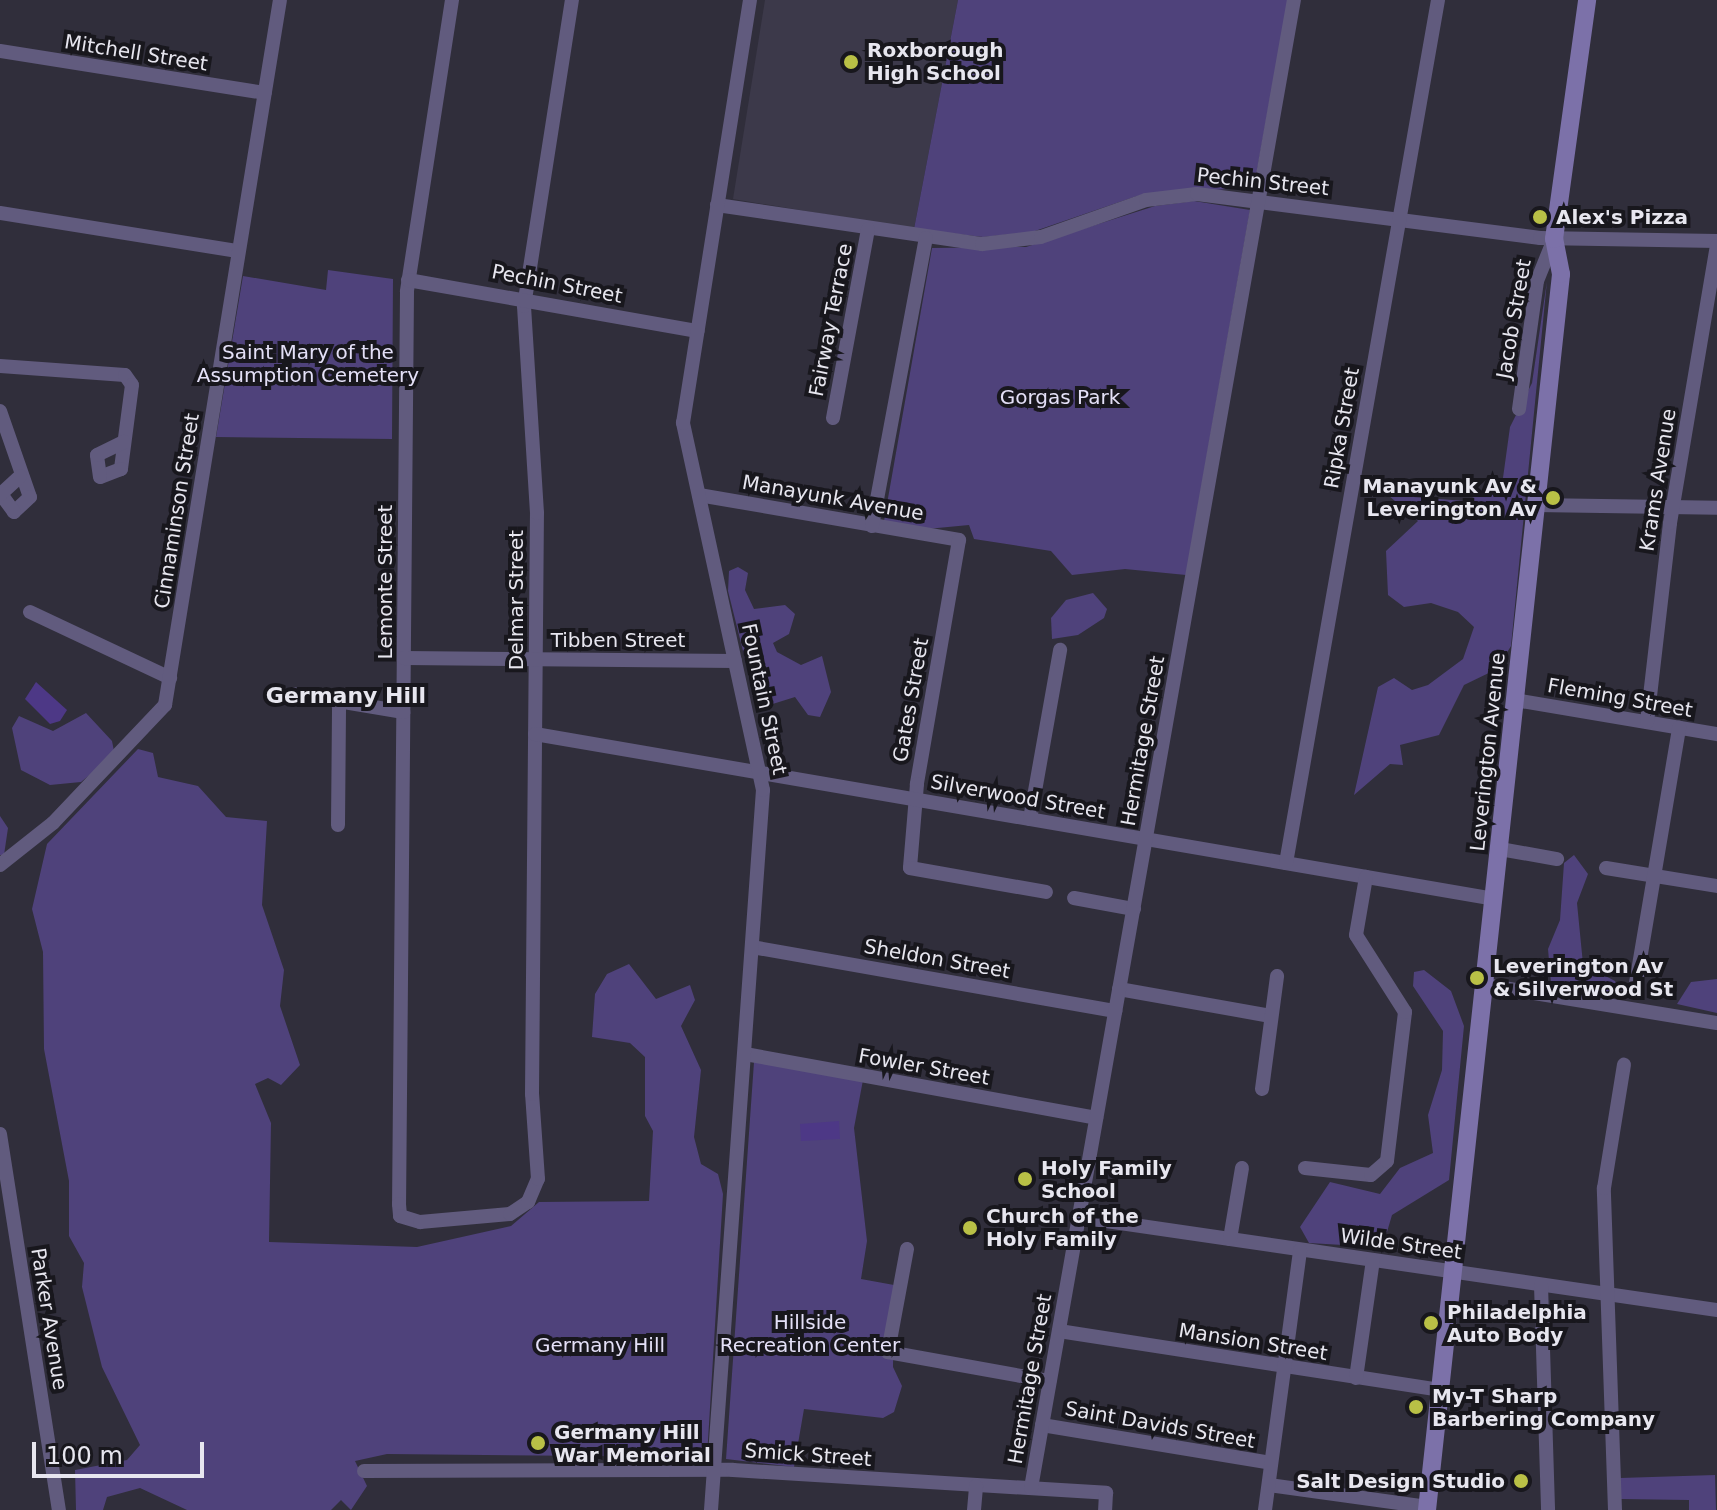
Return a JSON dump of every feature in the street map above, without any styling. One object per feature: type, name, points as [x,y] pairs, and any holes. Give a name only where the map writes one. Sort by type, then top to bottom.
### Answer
[{"type":"street","name":"Cinnaminson Street","points":[[0,865],[158,718],[170,678],[280,0]]},
{"type":"street","name":"Lemonte Street","points":[[452,0],[408,280],[400,1216],[489,1218],[528,1202]]},
{"type":"street","name":"Delmar Street","points":[[528,1202],[538,1169],[532,1094],[536,502],[524,299],[572,0]]},
{"type":"street","name":"Fountain Street","points":[[711,1510],[717,1469],[761,773],[683,423],[750,0]]},
{"type":"street","name":"Hermitage Street","points":[[1031,1488],[1294,0]]},
{"type":"street","name":"Ripka Street","points":[[1286,863],[1438,0]]},
{"type":"street","name":"Leverington Avenue","points":[[1427,1509],[1561,274],[1554,239],[1587,0]]},
{"type":"street","name":"Mitchell Street","points":[[0,51],[265,93]]},
{"type":"street","name":"Pechin Street","points":[[717,205],[926,238],[1015,242],[1146,200],[1197,194],[1259,199],[1554,239],[1717,243]]},
{"type":"street","points":[[0,213],[238,251]]},
{"type":"street","name":"Fairway Terrace","points":[[833,418],[868,229]]},
{"type":"street","points":[[872,526],[926,238]]},
{"type":"street","name":"Jacob Street","points":[[1519,409],[1537,281],[1554,239]]},
{"type":"street","name":"Krams Avenue","points":[[1647,722],[1672,508],[1717,243]]},
{"type":"street","name":"Pechin Street","points":[[408,280],[698,331]]},
{"type":"street","points":[[0,366],[128,377],[124,442]]},
{"type":"street","points":[[0,411],[20,476]]},
{"type":"street","name":"Manayunk Avenue","points":[[699,495],[959,540]]},
{"type":"street","points":[[1536,505],[1717,508]]},
{"type":"street","name":"Gates Street","points":[[959,540],[910,868],[1046,892]]},
{"type":"street","points":[[30,612],[63,622],[170,678]]},
{"type":"street","points":[[1030,819],[1060,650]]},
{"type":"street","name":"Tibben Street","points":[[404,658],[735,661]]},
{"type":"street","points":[[296,694],[404,712]]},
{"type":"street","name":"Fleming Street","points":[[1515,700],[1717,734]]},
{"type":"street","points":[[338,825],[339,701]]},
{"type":"street","points":[[1636,983],[1679,728]]},
{"type":"street","name":"Silverwood Street","points":[[535,734],[1494,899]]},
{"type":"street","points":[[1500,849],[1557,859]]},
{"type":"street","points":[[1606,868],[1717,886]]},
{"type":"street","points":[[1305,1168],[1382,1172],[1405,1012],[1357,937],[1366,877]]},
{"type":"street","points":[[1074,898],[1134,909]]},
{"type":"street","name":"Sheldon Street","points":[[752,947],[1115,1011]]},
{"type":"street","points":[[1262,1089],[1277,976]]},
{"type":"street","points":[[1485,985],[1717,1023]]},
{"type":"street","points":[[1119,989],[1271,1016]]},
{"type":"street","name":"Fowler Street","points":[[745,1054],[1096,1118]]},
{"type":"street","points":[[1615,1510],[1604,1188],[1624,1065]]},
{"type":"street","name":"Parker Avenue","points":[[0,1134],[59,1510]]},
{"type":"street","points":[[1230,1239],[1242,1168]]},
{"type":"street","name":"Wilde Street","points":[[1079,1217],[1717,1310]]},
{"type":"street","points":[[907,1249],[888,1352],[1049,1381]]},
{"type":"street","points":[[1265,1510],[1300,1250]]},
{"type":"street","points":[[1356,1378],[1373,1260]]},
{"type":"street","points":[[1541,1285],[1548,1510]]},
{"type":"street","name":"Mansion Street","points":[[1059,1331],[1441,1390]]},
{"type":"street","name":"Saint Davids Street","points":[[1042,1425],[1271,1463]]},
{"type":"street","name":"Smick Street","points":[[364,1471],[717,1469],[1106,1493],[1105,1510]]},
{"type":"street","points":[[1269,1485],[1427,1509]]},
{"type":"street","points":[[974,1510],[976,1486]]},
{"type":"shaded area","name":"Roxborough High School","points":[[765,0],[958,0],[914,229],[733,199]]},
{"type":"shaded area","points":[[36,682],[67,710],[60,721],[50,724],[25,699]]},
{"type":"shaded area","points":[[839,1121],[840,1139],[801,1141],[800,1124]]},
{"type":"green space","points":[[958,0],[1288,0],[1254,187],[1137,196],[1032,232],[983,237],[914,229]]},
{"type":"green space","name":"Gorgas Park","points":[[1194,201],[1250,210],[1186,575],[1125,569],[1072,575],[1051,551],[974,539],[969,525],[927,529],[884,521],[932,248],[1026,247],[1155,206]]},
{"type":"green space","name":"Saint Mary of the Assumption Cemetery","points":[[328,270],[393,279],[392,439],[216,437],[243,276],[326,290]]},
{"type":"green space","points":[[1547,281],[1511,646],[1497,669],[1464,685],[1439,735],[1400,745],[1403,765],[1390,764],[1354,795],[1378,687],[1394,678],[1412,690],[1428,685],[1463,659],[1474,627],[1458,612],[1431,603],[1404,607],[1388,595],[1386,551],[1418,521],[1388,495],[1465,501],[1502,485],[1510,427],[1532,383]]},
{"type":"green space","points":[[738,567],[748,573],[745,590],[754,609],[785,605],[795,614],[789,634],[773,643],[777,652],[801,665],[822,656],[831,692],[820,717],[808,715],[795,697],[763,707],[755,699],[728,591],[729,571]]},
{"type":"green space","points":[[1093,593],[1107,609],[1104,618],[1078,635],[1052,639],[1051,618],[1066,600]]},
{"type":"green space","points":[[86,713],[112,741],[114,751],[98,768],[81,782],[50,785],[21,770],[12,728],[19,716],[53,731]]},
{"type":"green space","points":[[138,749],[153,753],[158,777],[198,786],[226,817],[267,821],[262,905],[284,970],[280,1006],[300,1065],[281,1085],[268,1078],[255,1084],[271,1123],[269,1242],[417,1247],[511,1226],[539,1202],[649,1201],[653,1131],[645,1116],[645,1057],[630,1043],[592,1037],[595,994],[607,974],[629,964],[656,999],[690,985],[695,1000],[681,1026],[701,1070],[694,1137],[701,1164],[718,1174],[723,1194],[707,1457],[387,1454],[355,1461],[367,1486],[351,1510],[341,1500],[331,1510],[187,1510],[140,1488],[107,1497],[103,1510],[76,1510],[75,1470],[127,1460],[140,1445],[102,1367],[82,1287],[84,1263],[69,1236],[69,1181],[44,1049],[43,952],[32,909],[47,844]]},
{"type":"green space","points":[[0,816],[8,828],[4,855],[0,855]]},
{"type":"green space","points":[[1574,855],[1588,874],[1577,903],[1583,964],[1615,981],[1619,990],[1610,995],[1565,992],[1551,983],[1548,949],[1560,920],[1564,863]]},
{"type":"green space","points":[[1424,970],[1451,991],[1464,1026],[1449,1180],[1392,1215],[1387,1232],[1360,1246],[1309,1243],[1300,1227],[1330,1182],[1380,1194],[1400,1168],[1433,1153],[1428,1115],[1442,1070],[1443,1031],[1413,986],[1414,972]]},
{"type":"green space","points":[[1717,979],[1717,1013],[1677,1004],[1691,982]]},
{"type":"green space","name":"Hillside Recreation Center","points":[[754,1062],[863,1080],[854,1128],[867,1241],[861,1279],[894,1285],[893,1367],[902,1386],[894,1412],[883,1418],[804,1409],[794,1467],[726,1459]]},
{"type":"green space","points":[[1715,1475],[1716,1510],[1689,1510],[1689,1500],[1621,1499],[1620,1478]]},
{"type":"place","name":"Roxborough High School","points":[[851,62]]},
{"type":"place","name":"Alex's Pizza","points":[[1540,217]]},
{"type":"place","name":"Manayunk Av & Leverington Av","points":[[1553,498]]},
{"type":"place","name":"Leverington Av & Silverwood St","points":[[1477,978]]},
{"type":"place","name":"Holy Family School","points":[[1025,1179]]},
{"type":"place","name":"Church of the Holy Family","points":[[970,1228]]},
{"type":"place","name":"Philadelphia Auto Body","points":[[1431,1323]]},
{"type":"place","name":"My-T Sharp Barbering Company","points":[[1416,1407]]},
{"type":"place","name":"Germany Hill War Memorial","points":[[538,1443]]},
{"type":"place","name":"Salt Design Studio","points":[[1521,1481]]},
{"type":"district","name":"Germany Hill","points":[[346,696]]}]
